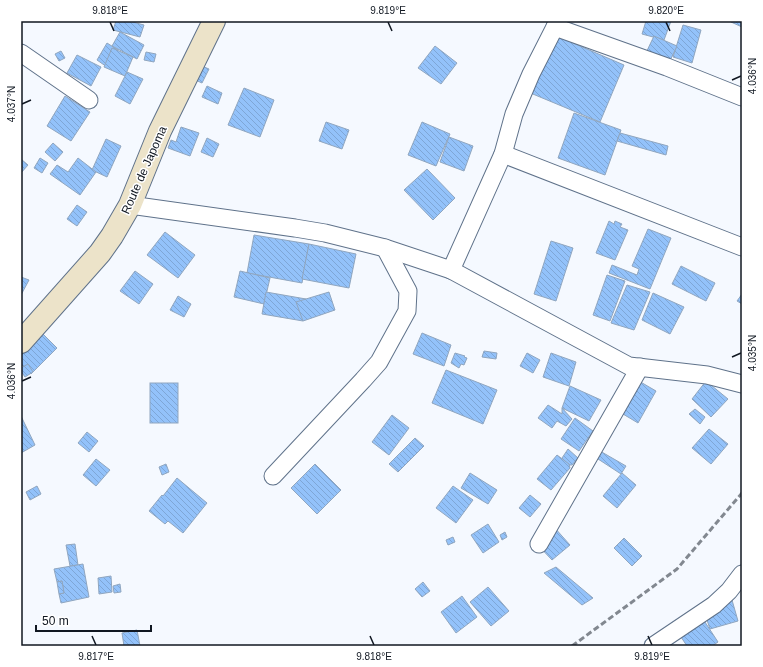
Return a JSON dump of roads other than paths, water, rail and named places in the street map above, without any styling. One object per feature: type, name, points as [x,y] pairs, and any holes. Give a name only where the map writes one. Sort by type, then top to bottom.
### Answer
[{"type":"street","name":"Route de Japoma","points":[[21,342],[100,253],[130,205],[160,132],[214,21]]},
{"type":"street","points":[[451,270],[503,154],[514,114],[531,74],[556,24],[742,98]]},
{"type":"street","points":[[21,53],[89,100]]},
{"type":"street","points":[[503,154],[742,247]]},
{"type":"street","points":[[130,205],[325,233],[385,248],[451,270],[630,366],[707,375],[742,384]]},
{"type":"street","points":[[273,476],[379,362],[407,311],[408,291],[385,248]]},
{"type":"street","points":[[539,544],[640,366]]},
{"type":"street","points":[[653,646],[714,605],[729,591],[742,574]]},
{"type":"railway","points":[[572,646],[677,569],[742,493]]}]
